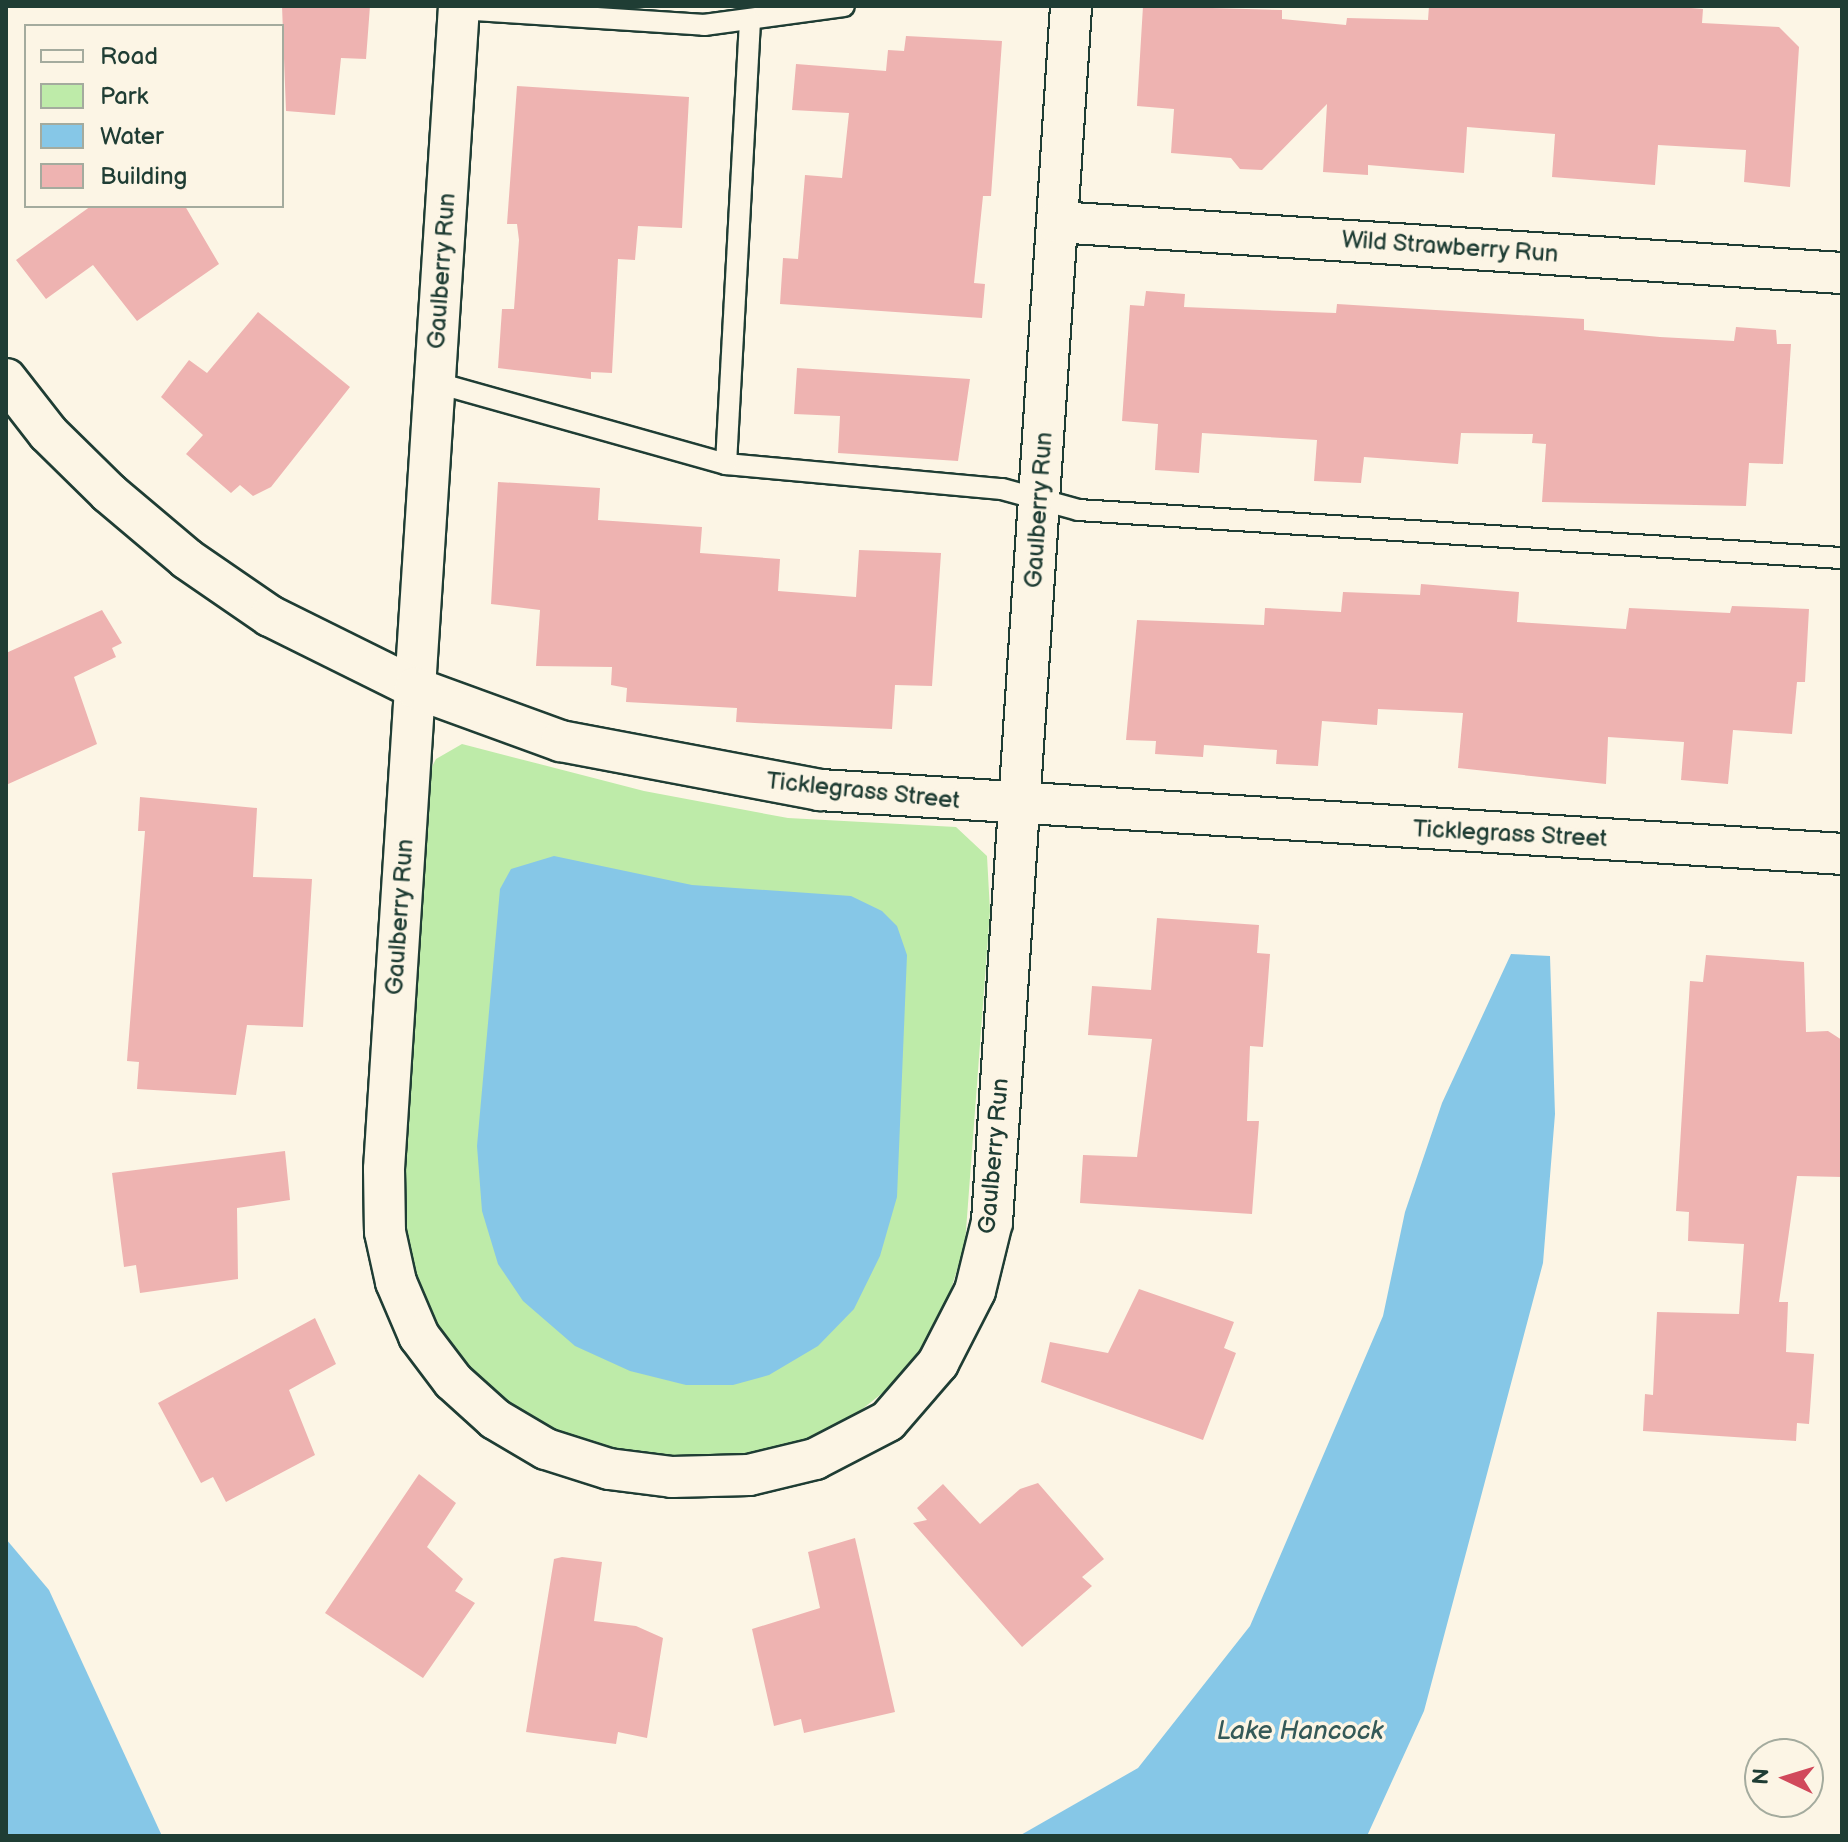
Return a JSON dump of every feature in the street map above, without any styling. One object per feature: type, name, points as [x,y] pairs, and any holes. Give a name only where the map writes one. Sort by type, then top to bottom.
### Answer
[{"type":"street","name":"Gaulberry Run","points":[[459,7],[384,1169],[385,1232],[396,1282],[419,1336],[453,1381],[495,1419],[546,1449],[609,1469],[672,1477],[749,1475],[815,1459],[888,1421],[938,1363],[975,1291],[992,1222],[1071,6]]},
{"type":"street","name":"Wild Strawberry Run","points":[[1057,222],[1842,273]]},
{"type":"street","name":"Ticklegrass Street","points":[[6,379],[48,433],[187,559],[270,616],[415,688],[561,741],[697,770],[820,790],[1020,805],[1842,854]]},
{"type":"lane","points":[[459,7],[704,25],[750,22],[844,6]]},
{"type":"lane","points":[[726,464],[750,22]]},
{"type":"lane","points":[[434,382],[726,464],[1002,489],[1078,510],[1842,558]]},
{"type":"green space","points":[[462,744],[644,791],[788,818],[956,827],[987,856],[990,911],[965,1244],[944,1312],[930,1336],[895,1383],[836,1430],[771,1457],[674,1463],[596,1450],[544,1432],[501,1404],[457,1359],[420,1299],[400,1231],[424,782],[436,759]]},
{"type":"water","points":[[554,856],[692,885],[851,896],[882,911],[897,926],[907,955],[897,1197],[880,1256],[854,1309],[818,1346],[769,1375],[733,1385],[686,1385],[630,1371],[575,1346],[523,1301],[498,1264],[482,1211],[477,1146],[500,889],[511,869]]},
{"type":"water","name":"Lake Hancock","points":[[1511,954],[1550,956],[1555,1114],[1543,1263],[1424,1711],[1367,1836],[1019,1836],[1138,1768],[1250,1626],[1383,1316],[1405,1212],[1442,1103]]},
{"type":"water","points":[[6,1539],[49,1590],[162,1836],[6,1836]]},
{"type":"building","points":[[282,6],[370,6],[366,59],[341,58],[335,115],[286,111]]},
{"type":"building","points":[[1143,6],[1282,10],[1282,19],[1346,25],[1347,18],[1428,20],[1429,6],[1667,6],[1703,9],[1702,23],[1779,27],[1799,47],[1790,187],[1744,182],[1746,150],[1658,145],[1655,185],[1552,177],[1555,134],[1467,127],[1464,173],[1368,165],[1368,175],[1323,172],[1327,104],[1262,170],[1240,169],[1231,158],[1171,153],[1174,109],[1137,106]]},
{"type":"building","points":[[906,36],[1002,41],[991,196],[983,196],[974,283],[985,284],[982,318],[780,304],[783,258],[798,259],[805,175],[842,178],[849,113],[792,110],[796,64],[886,71],[888,50],[904,51]]},
{"type":"building","points":[[517,86],[689,97],[682,228],[638,226],[635,260],[618,259],[612,373],[591,372],[591,379],[498,368],[502,309],[514,309],[519,240],[517,224],[507,224]]},
{"type":"building","points":[[88,208],[186,208],[219,264],[137,321],[93,265],[46,299],[16,260]]},
{"type":"building","points":[[1146,291],[1185,294],[1184,307],[1336,313],[1337,304],[1584,319],[1584,330],[1660,337],[1734,341],[1736,327],[1776,330],[1777,344],[1791,344],[1783,464],[1749,463],[1746,506],[1542,502],[1546,444],[1532,443],[1533,434],[1461,433],[1458,464],[1364,457],[1361,483],[1314,481],[1317,440],[1202,433],[1199,473],[1155,470],[1158,424],[1122,421],[1130,305],[1144,306]]},
{"type":"building","points":[[258,312],[350,387],[271,487],[253,496],[240,485],[231,493],[186,454],[203,435],[161,397],[189,360],[207,373]]},
{"type":"building","points":[[797,368],[970,379],[958,461],[838,453],[840,416],[794,414]]},
{"type":"building","points":[[498,482],[600,488],[598,520],[702,527],[700,553],[780,559],[778,591],[856,597],[859,550],[941,553],[932,686],[895,685],[892,729],[736,722],[737,708],[626,702],[627,688],[611,685],[612,667],[536,666],[540,610],[491,604]]},
{"type":"building","points":[[1421,584],[1519,592],[1517,622],[1626,629],[1629,608],[1730,613],[1732,606],[1809,609],[1805,682],[1797,682],[1792,734],[1733,730],[1728,784],[1681,780],[1684,742],[1608,737],[1606,784],[1458,768],[1463,713],[1378,709],[1377,725],[1322,721],[1318,766],[1276,764],[1277,750],[1204,745],[1203,757],[1155,754],[1156,741],[1126,740],[1137,620],[1264,625],[1265,608],[1341,612],[1343,592],[1420,595]]},
{"type":"building","points":[[102,610],[122,643],[112,648],[116,657],[74,677],[97,744],[6,785],[6,653]]},
{"type":"building","points":[[140,797],[257,808],[253,877],[312,879],[303,1027],[247,1025],[236,1095],[137,1089],[139,1062],[127,1061],[145,831],[138,831]]},
{"type":"building","points":[[1157,918],[1259,925],[1257,953],[1270,954],[1263,1047],[1250,1046],[1247,1121],[1259,1121],[1252,1214],[1080,1203],[1083,1155],[1137,1157],[1152,1039],[1088,1035],[1092,986],[1151,990]]},
{"type":"building","points":[[1706,955],[1804,962],[1806,1032],[1828,1031],[1842,1040],[1842,1177],[1797,1176],[1779,1302],[1788,1302],[1786,1352],[1814,1354],[1809,1424],[1797,1423],[1796,1441],[1643,1431],[1645,1394],[1653,1395],[1657,1312],[1739,1314],[1744,1244],[1688,1241],[1689,1212],[1676,1211],[1690,981],[1703,982]]},
{"type":"building","points":[[285,1151],[290,1200],[237,1208],[238,1279],[140,1293],[136,1265],[124,1267],[112,1173]]},
{"type":"building","points":[[1139,1289],[1234,1322],[1224,1348],[1236,1353],[1203,1440],[1041,1382],[1050,1342],[1108,1353]]},
{"type":"building","points":[[315,1318],[336,1364],[289,1390],[315,1455],[226,1502],[213,1477],[201,1483],[158,1403]]},
{"type":"building","points":[[419,1474],[456,1503],[427,1547],[463,1579],[455,1591],[475,1603],[423,1678],[325,1613]]},
{"type":"building","points":[[1038,1483],[1104,1559],[1082,1577],[1092,1586],[1022,1647],[913,1523],[927,1520],[917,1508],[943,1484],[980,1524],[1020,1489]]},
{"type":"building","points":[[855,1538],[895,1712],[804,1733],[801,1719],[774,1726],[752,1629],[820,1608],[808,1552]]},
{"type":"building","points":[[562,1557],[602,1562],[594,1621],[636,1626],[663,1638],[647,1738],[618,1732],[616,1744],[526,1732],[554,1559]]}]
